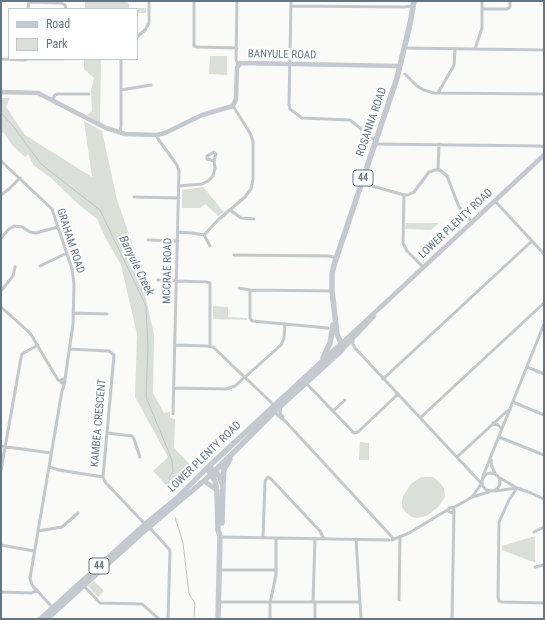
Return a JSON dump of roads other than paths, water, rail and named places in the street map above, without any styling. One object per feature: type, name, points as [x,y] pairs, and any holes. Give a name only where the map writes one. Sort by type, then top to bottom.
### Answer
[{"type":"highway","name":"ROSANNA ROAD","points":[[341,344],[337,334],[332,291],[332,274],[400,66],[413,6]]},
{"type":"highway","name":"ROSANNA ROAD","points":[[317,367],[328,350],[335,317]]},
{"type":"highway","points":[[331,340],[332,344],[339,350]]},
{"type":"highway","name":"LOWER PLENTY ROAD","points":[[213,473],[274,412],[334,358],[341,344]]},
{"type":"highway","name":"LOWER PLENTY ROAD","points":[[208,467],[327,357],[339,350]]},
{"type":"highway","points":[[327,357],[332,356],[334,358]]},
{"type":"highway","points":[[218,619],[220,489],[224,471],[234,451]]},
{"type":"highway","points":[[214,461],[216,465],[222,463]]},
{"type":"highway","points":[[208,467],[213,473],[220,489]]},
{"type":"main road","name":"LOWER PLENTY ROAD","points":[[40,619],[55,609],[84,585],[208,467]]},
{"type":"main road","name":"LOWER PLENTY ROAD","points":[[47,619],[55,609],[147,526],[213,473]]},
{"type":"main road","points":[[204,481],[220,489]]},
{"type":"street","points":[[138,36],[145,30],[149,23],[149,1]]},
{"type":"street","points":[[194,1],[194,43],[197,47],[237,48]]},
{"type":"street","points":[[237,1],[237,56],[239,64]]},
{"type":"street","points":[[291,1],[289,105],[292,110],[302,118],[350,120],[376,142],[543,147]]},
{"type":"street","points":[[475,49],[481,30],[482,1]]},
{"type":"street","points":[[508,8],[510,1]]},
{"type":"street","points":[[29,2],[61,3],[65,5],[66,8]]},
{"type":"street","points":[[291,6],[404,8],[413,6]]},
{"type":"street","points":[[482,9],[508,8]]},
{"type":"street","points":[[508,8],[511,13]]},
{"type":"street","points":[[405,48],[544,50]]},
{"type":"street","points":[[438,93],[454,65],[456,49]]},
{"type":"street","points":[[120,131],[121,60]]},
{"type":"street","name":"BANYULE ROAD","points":[[233,106],[236,101],[237,68],[239,64],[400,66]]},
{"type":"street","points":[[405,74],[411,82],[430,92],[544,94]]},
{"type":"street","points":[[121,90],[152,86]]},
{"type":"street","points":[[1,94],[34,93],[41,95],[100,126],[114,131],[120,131],[125,134],[157,135],[165,133],[202,115],[233,106],[252,138],[252,186],[247,195],[218,220],[204,235]]},
{"type":"street","points":[[1,94],[33,95],[50,99]]},
{"type":"street","points":[[50,99],[58,94],[89,94]]},
{"type":"street","name":"MCCRAE ROAD","points":[[157,135],[158,139],[179,168],[173,414]]},
{"type":"street","points":[[438,170],[439,144]]},
{"type":"street","name":"LOWER PLENTY ROAD","points":[[341,344],[544,155]]},
{"type":"street","name":"GRAHAM ROAD","points":[[1,161],[50,207],[74,276],[74,313],[66,371],[63,380],[30,578],[31,583],[55,609]]},
{"type":"street","points":[[179,186],[202,184],[208,181],[213,176],[215,168],[214,161]]},
{"type":"street","points":[[362,183],[404,195],[412,194],[428,173],[433,170],[442,171],[447,176],[459,207],[472,222]]},
{"type":"street","points":[[1,195],[11,188],[20,178]]},
{"type":"street","points":[[404,195],[403,243],[423,268]]},
{"type":"street","points":[[134,197],[179,198]]},
{"type":"street","points":[[495,201],[544,254]]},
{"type":"street","points":[[230,210],[241,218],[254,219]]},
{"type":"street","points":[[1,238],[14,226],[22,227],[30,232],[36,233],[58,227]]},
{"type":"street","points":[[178,232],[204,235]]},
{"type":"street","points":[[204,235],[210,246]]},
{"type":"street","points":[[148,240],[178,241]]},
{"type":"street","points":[[384,379],[532,241]]},
{"type":"street","points":[[40,266],[67,253]]},
{"type":"street","points":[[234,255],[329,256],[336,258]]},
{"type":"street","points":[[1,291],[14,275],[15,267]]},
{"type":"street","points":[[11,278],[16,282]]},
{"type":"street","points":[[158,280],[208,282],[211,284],[210,346]]},
{"type":"street","points":[[239,288],[250,290],[332,291]]},
{"type":"street","points":[[250,290],[251,320],[328,328]]},
{"type":"street","points":[[420,418],[544,303]]},
{"type":"street","name":"LOWER PLENTY ROAD","points":[[339,350],[353,338],[381,306]]},
{"type":"street","points":[[1,307],[29,331],[56,376],[63,380]]},
{"type":"street","points":[[538,308],[544,309]]},
{"type":"street","points":[[74,313],[107,314]]},
{"type":"street","points":[[174,388],[229,389],[237,385],[281,345],[284,338],[285,324]]},
{"type":"street","points":[[472,497],[481,483],[542,333],[544,324]]},
{"type":"street","points":[[353,338],[353,344],[356,348],[481,483],[484,489],[492,492]]},
{"type":"street","points":[[347,344],[356,348]]},
{"type":"street","points":[[1,470],[21,356],[38,345]]},
{"type":"street","points":[[175,345],[210,346],[215,349],[274,405]]},
{"type":"street","name":"KAMBEA CRESCENT","points":[[69,349],[107,350],[112,352],[114,355],[103,477],[169,549],[168,619]]},
{"type":"street","points":[[527,367],[544,374]]},
{"type":"street","points":[[306,383],[352,432],[357,433],[398,394]]},
{"type":"street","points":[[333,411],[345,400]]},
{"type":"street","points":[[513,402],[544,414]]},
{"type":"street","points":[[282,405],[280,413],[286,422]]},
{"type":"street","points":[[457,457],[493,423],[510,410]]},
{"type":"street","points":[[274,412],[286,422],[387,531],[390,538]]},
{"type":"street","points":[[493,423],[502,429]]},
{"type":"street","points":[[107,433],[132,436],[140,457]]},
{"type":"street","points":[[499,437],[544,455]]},
{"type":"street","points":[[1,446],[51,454]]},
{"type":"street","points":[[491,458],[492,469],[498,476],[500,485],[492,492]]},
{"type":"street","points":[[49,468],[103,477]]},
{"type":"street","points":[[473,475],[478,478],[491,473],[517,488],[531,492],[544,499]]},
{"type":"street","points":[[263,538],[265,481],[267,477],[271,479],[314,525],[322,534],[324,539]]},
{"type":"street","points":[[220,537],[382,540],[409,534],[472,497],[517,488]]},
{"type":"street","points":[[517,488],[501,515],[499,522],[498,597],[502,602],[544,602]]},
{"type":"street","points":[[505,490],[509,495],[509,500]]},
{"type":"street","points":[[452,510],[452,619]]},
{"type":"street","points":[[38,531],[62,527],[78,513]]},
{"type":"street","points":[[534,532],[544,527]]},
{"type":"street","points":[[399,600],[400,537]]},
{"type":"street","points":[[270,619],[270,602],[276,570],[276,538]]},
{"type":"street","points":[[315,539],[315,619]]},
{"type":"street","points":[[356,539],[360,619]]},
{"type":"street","points":[[1,545],[34,551]]},
{"type":"street","points":[[535,567],[544,565]]},
{"type":"street","points":[[219,570],[276,570]]},
{"type":"street","points":[[84,585],[100,603],[142,604],[159,619]]},
{"type":"street","points":[[1,592],[30,593],[37,590]]},
{"type":"street","points":[[218,602],[360,602]]},
{"type":"waterway","name":"Banyule Creek","points":[[1,113],[13,126],[41,164],[100,210],[146,306],[148,349],[146,397],[172,460],[173,471],[169,478],[173,488],[171,491]]},
{"type":"waterway","name":"Banyule Creek","points":[[175,517],[183,543],[189,594],[195,603],[194,619]]}]
